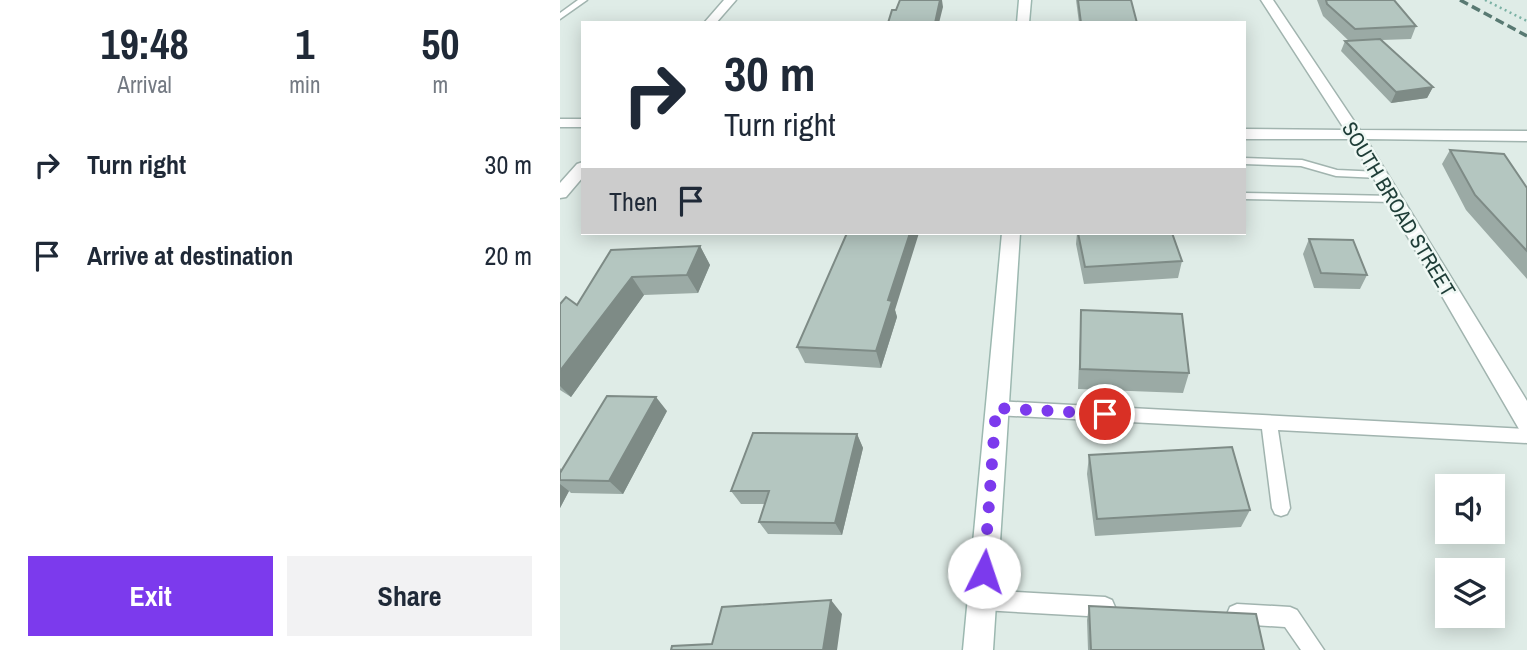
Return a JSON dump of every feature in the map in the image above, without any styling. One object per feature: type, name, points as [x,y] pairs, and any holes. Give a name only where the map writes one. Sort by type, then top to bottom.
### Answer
[{"type":"street","points":[[712,21],[730,0]]},
{"type":"street","points":[[1023,21],[1024,0]]},
{"type":"street","name":"SOUTH BROAD STREET","points":[[1267,0],[1356,135],[1527,422]]},
{"type":"street","points":[[560,123],[581,123]]},
{"type":"street","points":[[1246,134],[1527,136]]},
{"type":"street","points":[[560,193],[581,169]]},
{"type":"street","points":[[978,650],[1011,235]]},
{"type":"lane","points":[[560,17],[583,0]]},
{"type":"lane","points":[[1246,161],[1302,163],[1336,173],[1380,175]]},
{"type":"lane","points":[[1246,196],[1394,200]]},
{"type":"lane","points":[[996,408],[1527,436]]},
{"type":"lane","points":[[1269,424],[1281,508]]},
{"type":"lane","points":[[982,600],[1122,608]]},
{"type":"lane","points":[[1220,613],[1290,618],[1314,650]]},
{"type":"path","points":[[1485,0],[1527,21]]},
{"type":"building","points":[[900,0],[940,0],[935,21],[889,21],[892,10],[896,10]]},
{"type":"building","points":[[1078,0],[1131,0],[1136,21],[1081,21]]},
{"type":"building","points":[[1326,0],[1394,0],[1416,26],[1355,29],[1327,4]]},
{"type":"building","points":[[1380,39],[1433,87],[1396,92],[1345,41]]},
{"type":"building","points":[[1450,150],[1504,154],[1527,188],[1527,251],[1475,195]]},
{"type":"building","points":[[846,235],[909,235],[888,300],[892,301],[876,351],[797,347]]},
{"type":"building","points":[[1078,235],[1173,235],[1182,261],[1085,267]]},
{"type":"building","points":[[1309,239],[1353,240],[1367,275],[1321,273]]},
{"type":"building","points":[[700,246],[687,275],[632,277],[560,371],[560,304],[566,297],[577,305],[611,250]]},
{"type":"building","points":[[1081,310],[1182,314],[1189,373],[1080,369]]},
{"type":"building","points":[[607,396],[656,397],[609,481],[560,480],[560,473]]},
{"type":"building","points":[[753,433],[857,434],[835,523],[759,522],[769,491],[731,491]]},
{"type":"building","points":[[1232,447],[1250,510],[1097,519],[1089,455]]},
{"type":"building","points":[[831,600],[823,650],[671,650],[672,646],[712,644],[722,607]]},
{"type":"building","points":[[1089,606],[1256,614],[1264,650],[1091,650]]},
{"type":"railway","points":[[1460,0],[1527,36]]},
{"type":"route","points":[[984,572],[996,408],[1105,414]]}]
